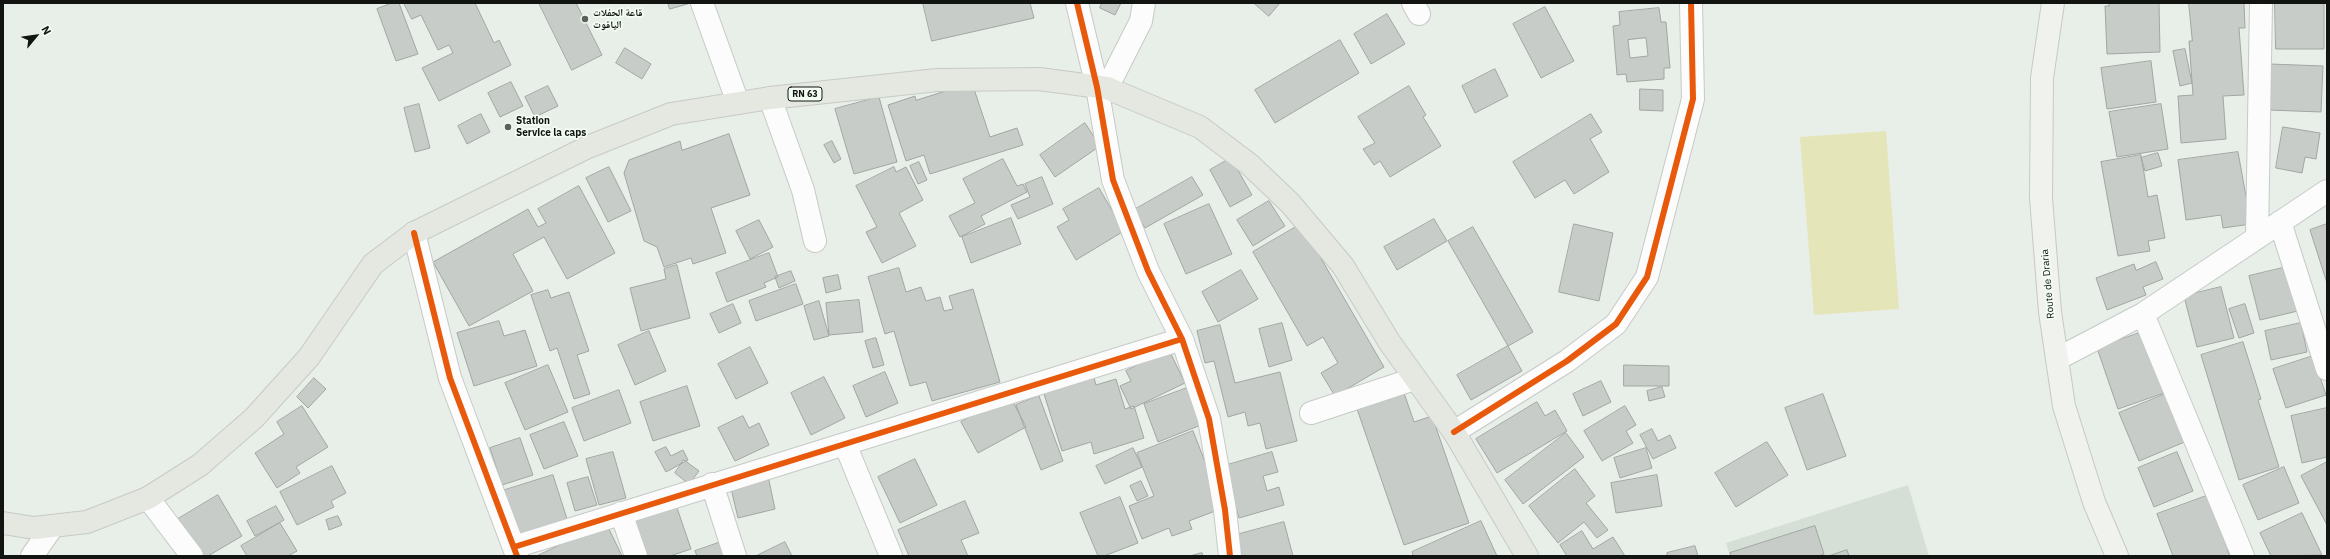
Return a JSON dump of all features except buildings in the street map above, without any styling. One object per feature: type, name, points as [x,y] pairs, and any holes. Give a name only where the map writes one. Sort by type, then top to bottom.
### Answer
[{"type":"main road","name":"Route de Draria","points":[[2053,3],[2042,78],[2041,198],[2050,312],[2064,406],[2094,502],[2117,556]]},
{"type":"main road","name":"RN 63","points":[[3,523],[34,528],[87,522],[148,498],[200,465],[254,418],[310,357],[373,264],[414,233],[588,147],[671,114],[770,98],[958,79],[1039,79],[1102,88],[1200,127],[1250,164],[1290,203],[1343,266],[1414,379],[1454,432],[1527,556]]},
{"type":"street","points":[[702,3],[738,103]]},
{"type":"street","points":[[1077,3],[1102,88],[1113,180],[1148,271],[1182,339],[1209,419],[1225,510],[1230,556]]},
{"type":"street","points":[[1102,88],[1141,21],[1144,3]]},
{"type":"street","points":[[1454,432],[1567,361],[1616,324],[1647,277],[1693,99],[1691,3]]},
{"type":"street","points":[[2258,238],[2261,3]]},
{"type":"street","points":[[770,98],[803,190],[815,241]]},
{"type":"street","points":[[2057,359],[2143,314],[2327,191]]},
{"type":"street","points":[[2280,222],[2327,369]]},
{"type":"street","points":[[414,233],[450,378],[515,552],[621,513],[1182,339]]},
{"type":"street","points":[[2143,314],[2243,556]]},
{"type":"street","points":[[1311,413],[1414,379]]},
{"type":"street","points":[[845,444],[891,556]]},
{"type":"street","points":[[712,484],[735,556]]},
{"type":"street","points":[[148,498],[192,556]]},
{"type":"street","points":[[621,513],[636,556]]},
{"type":"street","points":[[32,556],[53,526]]},
{"type":"shaded area","points":[[1908,485],[1929,556],[1730,556],[1726,543]]},
{"type":"green space","points":[[1886,131],[1899,309],[1814,315],[1800,137]]},
{"type":"cycle path","points":[[1077,3],[1097,87],[1113,180],[1148,271],[1182,339],[1209,419],[1225,510],[1230,556]]},
{"type":"cycle path","points":[[1454,432],[1567,361],[1616,324],[1647,277],[1693,99],[1691,3]]},
{"type":"cycle path","points":[[414,233],[450,378],[517,556]]},
{"type":"cycle path","points":[[514,547],[1182,339]]},
{"type":"place","name":"قاعة الحفلات الياقوت","points":[[585,19]]},
{"type":"place","name":"Station Service la caps","points":[[508,127]]}]
